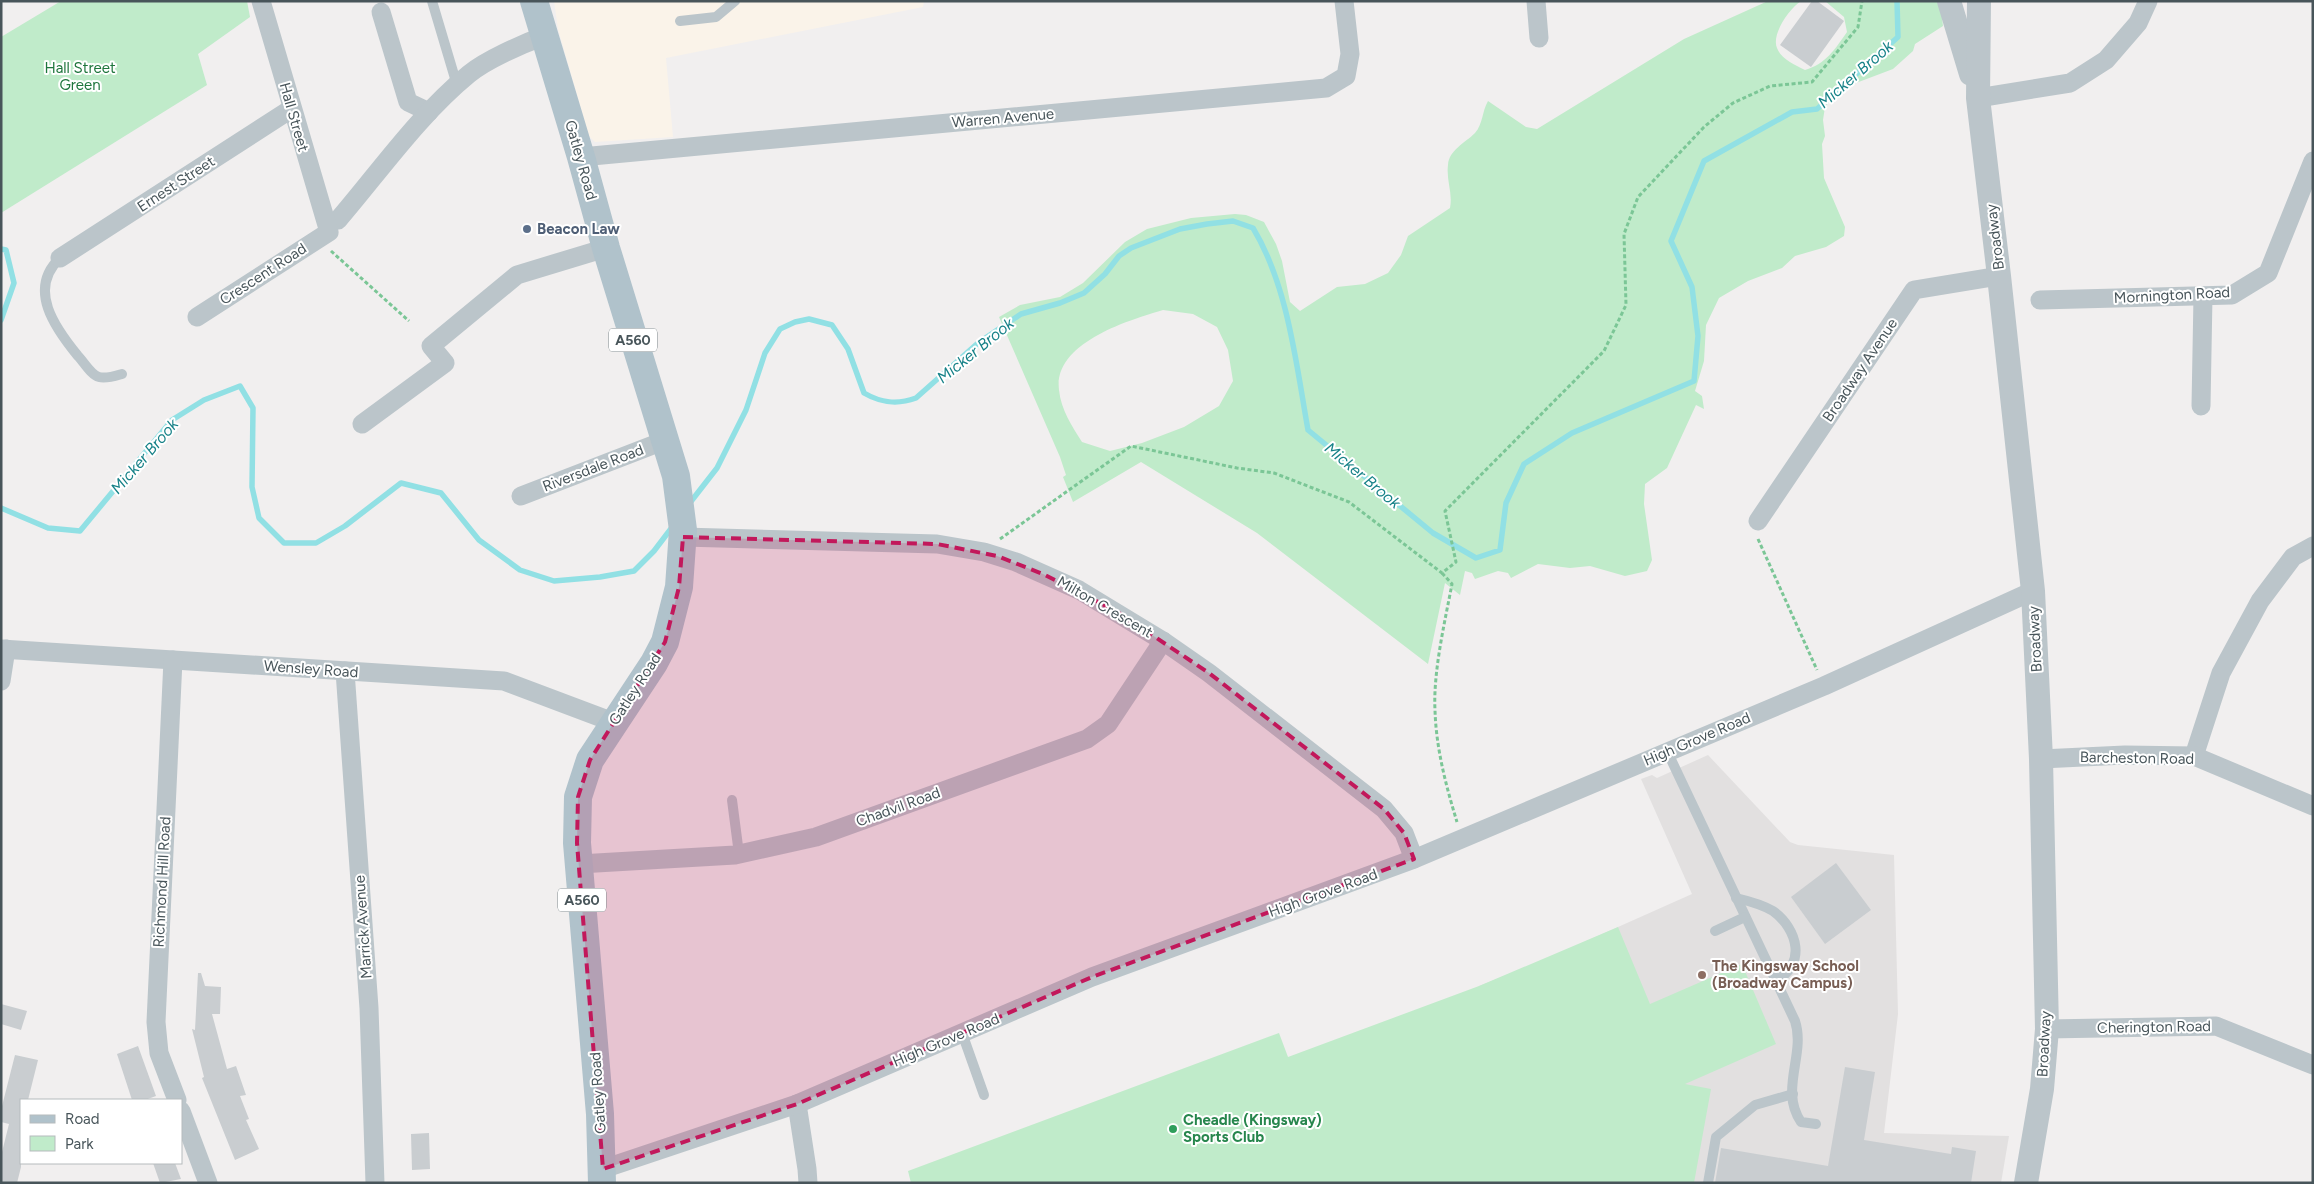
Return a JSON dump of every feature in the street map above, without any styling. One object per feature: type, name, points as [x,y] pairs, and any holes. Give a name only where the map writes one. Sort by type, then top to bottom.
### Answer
[{"type":"main road","name":"Gatley Road","points":[[534,1],[606,248],[666,440],[676,476],[683,534],[679,587],[665,642],[654,663],[613,722],[590,760],[580,783],[576,811],[578,864],[603,1176]]},
{"type":"street","name":"Hall Street","points":[[261,1],[291,109],[328,230]]},
{"type":"street","name":"Warren Avenue","points":[[581,157],[1326,88],[1346,76],[1350,54],[1344,1]]},
{"type":"street","points":[[1536,1],[1539,38]]},
{"type":"street","name":"Broadway","points":[[1949,1],[1978,98]]},
{"type":"street","name":"Broadway","points":[[1979,1],[1978,98],[2000,276],[2033,591],[2041,759],[2047,1029],[2042,1089],[2026,1183]]},
{"type":"street","points":[[1978,98],[2070,83],[2106,60],[2138,23],[2148,1]]},
{"type":"street","points":[[381,12],[408,102],[429,112]]},
{"type":"street","name":"Crescent Road","points":[[197,317],[328,230],[429,112],[470,73],[523,44],[544,36]]},
{"type":"street","name":"Ernest Street","points":[[60,258],[291,109]]},
{"type":"street","name":"Mornington Road","points":[[2040,300],[2232,295],[2268,273],[2313,161]]},
{"type":"street","points":[[362,424],[445,363],[431,346],[517,275],[606,248]]},
{"type":"street","name":"Broadway Avenue","points":[[1758,521],[1914,290],[2000,276]]},
{"type":"street","points":[[2201,406],[2203,296]]},
{"type":"street","name":"Riversdale Road","points":[[521,496],[666,440]]},
{"type":"street","name":"Milton Crescent","points":[[683,534],[937,544],[984,552],[1016,562],[1079,590],[1163,641],[1209,673],[1384,809],[1404,833],[1414,859]]},
{"type":"street","points":[[2194,756],[2221,673],[2260,601],[2293,557],[2313,546]]},
{"type":"street","name":"High Grove Road","points":[[603,1176],[797,1104],[1092,977],[1463,840],[1667,751],[1824,686],[2033,591]]},
{"type":"street","name":"Chadvil Road","points":[[578,864],[665,857],[740,854],[816,838],[1087,739],[1108,724],[1163,641]]},
{"type":"street","points":[[1,681],[3,649]]},
{"type":"street","name":"Wensley Road","points":[[3,649],[504,681],[613,722]]},
{"type":"street","name":"Richmond Hill Road","points":[[173,660],[156,1022],[159,1053],[177,1099]]},
{"type":"street","name":"Marrick Avenue","points":[[345,671],[369,1008],[375,1183]]},
{"type":"street","name":"Barcheston Road","points":[[2041,759],[2125,755],[2194,756],[2313,806]]},
{"type":"street","name":"Cherington Road","points":[[2047,1029],[2216,1026],[2313,1065]]},
{"type":"street","points":[[797,1104],[808,1183]]},
{"type":"street","points":[[182,1114],[208,1183]]},
{"type":"lane","points":[[432,1],[457,86]]},
{"type":"lane","points":[[680,21],[716,18],[735,1]]},
{"type":"lane","points":[[60,258],[51,266],[46,283],[45,300],[52,320],[68,345],[95,375],[101,378],[122,374]]},
{"type":"lane","points":[[1667,751],[1799,1032],[1799,1046],[1792,1083],[1795,1113],[1801,1122],[1816,1124]]},
{"type":"lane","points":[[732,800],[740,854]]},
{"type":"lane","points":[[1736,898],[1760,904],[1774,912],[1787,925],[1791,933],[1795,948],[1792,968],[1775,981]]},
{"type":"lane","points":[[1715,930],[1745,917]]},
{"type":"lane","points":[[962,1033],[984,1094]]},
{"type":"lane","points":[[1708,1183],[1716,1136],[1755,1105],[1792,1094]]},
{"type":"path","points":[[1442,573],[1456,562],[1445,511],[1604,351],[1626,305],[1624,234],[1638,197],[1704,127],[1732,103],[1770,86],[1812,82],[1858,27],[1862,1]]},
{"type":"path","points":[[328,230],[409,321]]},
{"type":"path","points":[[984,552],[1012,529],[1130,446],[1237,468],[1274,472],[1350,502],[1442,573],[1452,584],[1442,638],[1435,708],[1438,744],[1448,790],[1463,840]]},
{"type":"path","points":[[1758,521],[1756,534],[1824,686]]},
{"type":"highlighted area","points":[[683,537],[937,544],[997,556],[1043,574],[1116,611],[1209,673],[1384,809],[1404,833],[1414,859],[1092,977],[797,1104],[603,1169],[577,843],[578,797],[590,760],[665,642],[679,587]]},
{"type":"shaded area","points":[[554,1],[924,1],[923,7],[666,58],[673,137],[595,142],[589,136],[558,29]]},
{"type":"shaded area","name":"The Kingsway School (Broadway Campus)","points":[[1708,755],[1790,842],[1798,845],[1894,855],[1898,1014],[1884,1133],[2009,1136],[2001,1183],[1358,1183],[1479,986],[1535,964],[1692,894],[1641,779],[1652,775],[1657,778]]},
{"type":"green space","name":"Hall Street Green","points":[[61,1],[247,1],[250,17],[198,54],[207,85],[1,213],[1,37]]},
{"type":"green space","points":[[1768,1],[1801,1],[1792,9],[1783,22],[1776,42],[1777,48],[1782,55],[1805,70],[1824,60],[1847,32],[1844,17],[1825,1],[1940,1],[1943,26],[1915,44],[1913,51],[1893,69],[1856,83],[1831,100],[1825,107],[1823,120],[1825,136],[1822,144],[1824,178],[1845,227],[1844,236],[1826,247],[1795,256],[1782,268],[1748,281],[1719,298],[1706,325],[1704,361],[1695,391],[1702,396],[1704,409],[1696,405],[1667,468],[1645,484],[1644,504],[1652,560],[1647,571],[1625,576],[1590,566],[1570,568],[1538,564],[1511,578],[1508,573],[1498,571],[1475,579],[1472,573],[1465,571],[1460,595],[1445,583],[1428,664],[1257,533],[1141,462],[1073,502],[1063,477],[1066,475],[1060,457],[999,317],[1020,305],[1060,297],[1083,283],[1125,242],[1147,229],[1191,218],[1235,214],[1246,215],[1264,222],[1276,244],[1282,261],[1290,302],[1300,311],[1337,287],[1365,284],[1388,273],[1401,255],[1408,236],[1450,208],[1449,160],[1454,151],[1478,129],[1488,101],[1526,127],[1537,129],[1684,39]],"holes":[[[1163,310],[1193,314],[1217,327],[1228,350],[1233,381],[1219,406],[1184,427],[1142,443],[1110,451],[1082,442],[1067,418],[1060,397],[1060,373],[1068,359],[1080,347],[1096,336],[1132,320]]]},
{"type":"green space","points":[[1618,927],[1650,1004],[1742,964],[1776,1044],[1685,1084],[1711,1089],[1694,1183],[911,1183],[908,1171],[1279,1033],[1288,1057],[1479,986]]},
{"type":"building","points":[[1812,1],[1817,1],[1844,21],[1811,67],[1780,45]]},
{"type":"building","points":[[1836,863],[1871,910],[1825,944],[1791,897]]},
{"type":"building","points":[[198,973],[201,973],[205,986],[221,987],[220,1014],[212,1014],[227,1069],[236,1066],[246,1095],[240,1096],[249,1119],[246,1120],[259,1149],[235,1160],[202,1078],[204,1077],[192,1029],[195,1030]]},
{"type":"building","points":[[1,1004],[27,1011],[21,1030],[1,1024]]},
{"type":"building","points":[[138,1046],[156,1096],[148,1099],[132,1099],[117,1054]]},
{"type":"building","points":[[15,1055],[38,1060],[28,1099],[20,1099],[21,1167],[17,1183],[1,1183],[1,1156],[9,1124],[1,1122],[1,1110]]},
{"type":"building","points":[[1845,1067],[1875,1072],[1864,1140],[1951,1154],[1952,1147],[1976,1151],[1971,1183],[1715,1183],[1721,1148],[1828,1166]]},
{"type":"building","points":[[429,1133],[430,1169],[412,1170],[411,1134]]},
{"type":"building","points":[[153,1164],[175,1164],[181,1179],[160,1183]]},
{"type":"waterway","name":"Micker Brook","points":[[689,504],[717,468],[746,410],[765,353],[780,329],[795,322],[809,319],[832,325],[848,349],[864,393],[883,401],[902,402],[916,398],[978,343],[1021,314],[1060,303],[1084,293],[1105,274],[1119,256],[1131,248],[1180,229],[1233,221],[1253,228],[1275,275],[1295,352],[1308,430],[1433,533],[1476,558],[1500,550],[1506,503],[1524,464],[1572,433],[1694,381],[1698,336],[1692,287],[1671,241],[1704,161],[1792,112],[1817,109],[1898,37],[1897,1]]},
{"type":"waterway","name":"Micker Brook","points":[[1,249],[6,250],[14,283],[1,320]]},
{"type":"waterway","name":"Micker Brook","points":[[1,508],[48,528],[80,531],[172,420],[204,400],[240,386],[253,408],[252,487],[259,518],[284,543],[316,543],[345,526],[401,483],[441,493],[479,540],[520,570],[554,581],[600,577],[634,571],[654,551],[673,526]]},
{"type":"place","name":"Beacon Law","points":[[527,229]]},
{"type":"place","name":"The Kingsway School (Broadway Campus)","points":[[1702,975]]},
{"type":"place","name":"Cheadle (Kingsway) Sports Club","points":[[1173,1129]]}]
